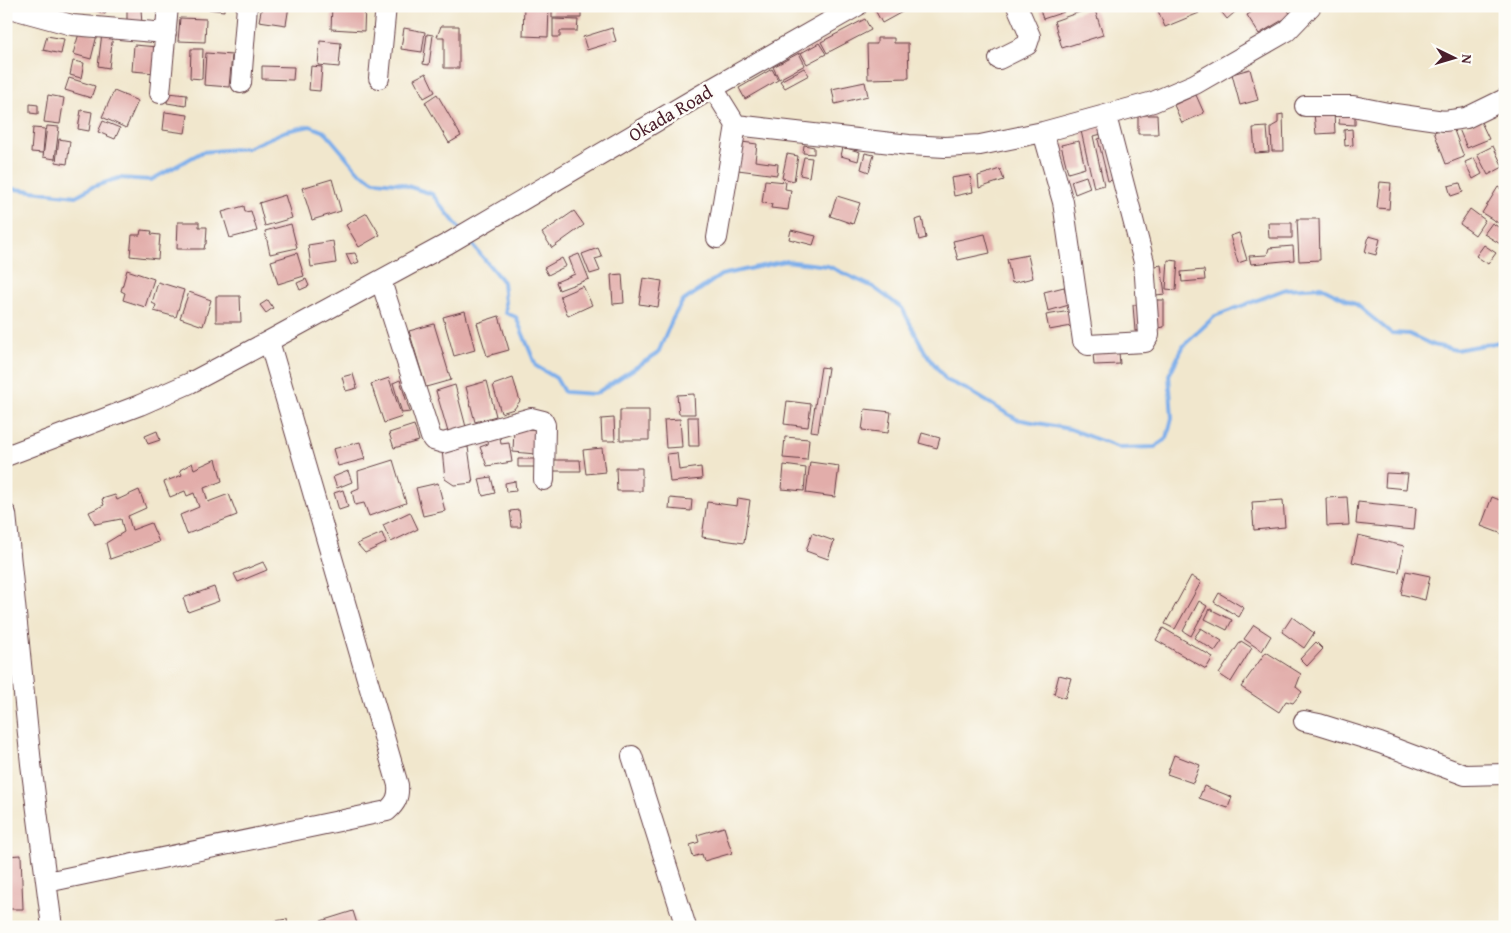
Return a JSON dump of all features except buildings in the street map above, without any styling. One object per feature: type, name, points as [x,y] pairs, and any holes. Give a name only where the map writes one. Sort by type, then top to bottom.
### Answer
[{"type":"street","points":[[160,93],[168,6]]},
{"type":"street","points":[[241,83],[247,6]]},
{"type":"street","points":[[379,78],[386,6]]},
{"type":"street","name":"Okada Road","points":[[6,456],[148,401],[190,382],[269,341],[449,243],[857,6]]},
{"type":"street","points":[[999,59],[1027,44],[1029,40],[1030,36],[1017,6]]},
{"type":"street","points":[[736,125],[910,145],[945,147],[980,145],[1043,132],[1154,102],[1196,84],[1287,30],[1311,6]]},
{"type":"street","points":[[6,7],[72,25],[166,33]]},
{"type":"street","points":[[713,88],[736,125],[717,238]]},
{"type":"street","points":[[1306,106],[1354,106],[1444,122],[1466,118],[1505,99]]},
{"type":"street","points":[[1043,132],[1063,202],[1082,341],[1088,345],[1146,342],[1149,335],[1144,262],[1106,116]]},
{"type":"street","points":[[381,281],[433,440],[444,443],[531,418],[537,418],[542,420],[545,425],[544,480]]},
{"type":"street","points":[[47,882],[387,811],[395,804],[398,785],[269,341]]},
{"type":"street","points":[[6,514],[31,764],[52,927]]},
{"type":"street","points":[[1304,722],[1319,724],[1380,743],[1465,775],[1505,774]]},
{"type":"street","points":[[632,756],[686,927]]},
{"type":"waterway","points":[[6,188],[76,196],[92,187],[119,178],[151,180],[202,152],[247,148],[286,131],[310,126],[325,132],[359,172],[374,181],[398,183],[432,194],[460,229]]},
{"type":"waterway","points":[[467,238],[503,282],[506,313],[516,317],[536,366],[556,378],[564,392],[595,394],[658,353],[682,302],[721,275],[785,261],[828,266],[873,287],[902,308],[925,352],[946,380],[968,390],[1016,419],[1070,429],[1120,448],[1155,447],[1167,438],[1172,418],[1169,375],[1184,345],[1215,316],[1286,289],[1321,287],[1357,305],[1391,333],[1409,334],[1433,345],[1456,350],[1505,341]]}]
